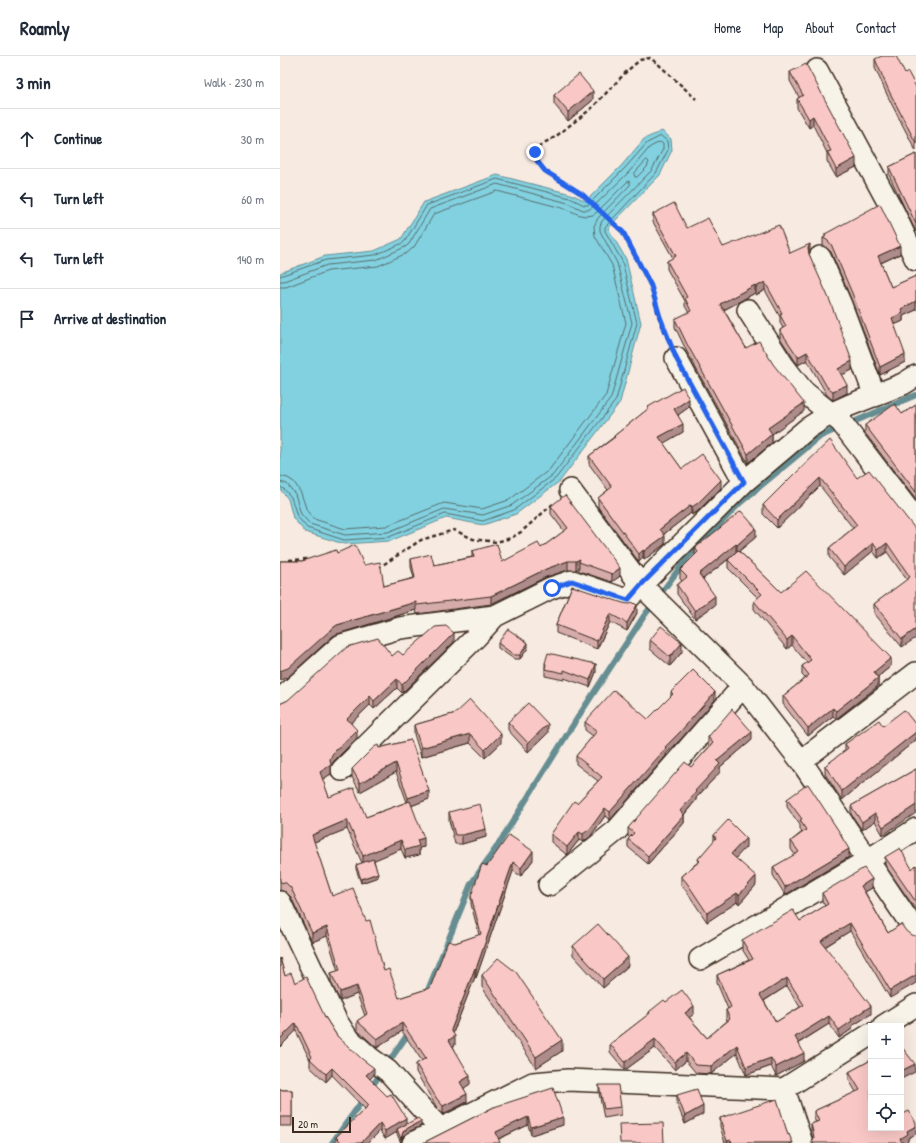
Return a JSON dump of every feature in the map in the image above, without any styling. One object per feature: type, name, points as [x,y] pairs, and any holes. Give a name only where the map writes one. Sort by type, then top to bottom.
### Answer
[{"type":"street","points":[[818,70],[894,213],[916,260]]},
{"type":"street","points":[[820,257],[841,305],[875,396]]},
{"type":"street","points":[[748,310],[783,365],[803,391],[841,424],[916,520]]},
{"type":"street","points":[[676,358],[744,482]]},
{"type":"street","points":[[841,424],[850,405],[903,384],[916,376]]},
{"type":"street","points":[[280,700],[341,646],[400,628],[495,616],[552,588],[572,581],[628,600],[651,594],[744,482],[808,428],[841,424]]},
{"type":"street","points":[[570,490],[651,594],[743,686],[801,761],[916,932]]},
{"type":"street","points":[[342,770],[477,636],[495,616]]},
{"type":"street","points":[[801,761],[916,674]]},
{"type":"street","points":[[549,885],[617,830],[743,686]]},
{"type":"street","points":[[700,959],[868,860],[916,829]]},
{"type":"street","points":[[280,902],[336,1020],[347,1038],[383,1067],[441,1130]]},
{"type":"street","points":[[888,1023],[916,1005]]},
{"type":"street","points":[[413,1143],[533,1083],[568,1080],[784,1089],[868,1036]]},
{"type":"street","points":[[784,1089],[802,1143]]},
{"type":"path","points":[[676,358],[660,317],[651,286],[623,232],[582,194],[545,171],[537,161],[535,152],[542,144],[555,137],[592,108],[627,71],[640,60],[650,58],[696,99]]},
{"type":"path","points":[[376,569],[421,540],[454,530],[473,539],[496,542],[511,538],[521,532],[570,490]]},
{"type":"path","points":[[289,560],[309,559]]},
{"type":"water","points":[[662,131],[671,139],[672,150],[660,175],[608,228],[626,259],[641,323],[620,402],[560,481],[516,514],[483,525],[446,518],[390,541],[344,544],[305,532],[293,518],[288,499],[280,489],[280,273],[325,256],[374,251],[401,239],[424,202],[497,175],[571,194],[586,201],[622,165],[644,139]]},
{"type":"building","points":[[882,56],[896,56],[905,74],[908,72],[916,87],[916,143],[889,91],[875,59]]},
{"type":"building","points":[[806,64],[856,158],[836,169],[827,152],[831,151],[813,116],[809,119],[797,99],[803,95],[790,72]]},
{"type":"building","points":[[579,74],[593,91],[568,112],[554,95]]},
{"type":"building","points":[[916,154],[916,224],[889,167]]},
{"type":"building","points":[[674,203],[687,228],[708,218],[723,247],[779,225],[790,253],[810,244],[808,248],[809,254],[830,301],[852,361],[838,369],[847,385],[833,391],[827,387],[807,352],[798,357],[780,330],[786,326],[780,315],[782,313],[765,282],[756,287],[755,285],[720,304],[746,348],[759,341],[773,364],[804,403],[768,428],[772,434],[748,454],[687,344],[675,319],[691,311],[685,298],[687,297],[667,261],[676,256],[653,214]]},
{"type":"building","points":[[880,204],[900,246],[878,256],[891,287],[916,276],[916,301],[901,309],[903,313],[892,318],[905,354],[880,367],[852,293],[831,244],[823,238],[826,236],[825,234]]},
{"type":"building","points":[[683,387],[689,399],[674,409],[683,424],[659,437],[682,469],[702,454],[721,480],[698,503],[692,507],[691,505],[660,529],[665,536],[639,554],[598,498],[612,487],[589,456],[615,437],[614,436],[649,408],[648,407]]},
{"type":"building","points":[[895,404],[902,414],[916,405],[916,492],[865,425]]},
{"type":"building","points":[[830,440],[857,478],[869,470],[916,530],[916,629],[902,639],[874,604],[910,577],[887,543],[878,550],[873,543],[844,567],[829,548],[857,525],[820,478],[777,520],[763,505]]},
{"type":"building","points":[[565,495],[620,568],[612,574],[579,562],[580,559],[576,561],[568,561],[546,569],[491,596],[417,605],[416,602],[337,625],[288,668],[280,671],[280,561],[302,561],[336,550],[337,553],[355,545],[364,565],[380,562],[384,586],[415,578],[411,559],[431,554],[434,565],[474,557],[472,551],[497,544],[502,562],[538,543],[541,548],[568,528],[551,506]]},
{"type":"building","points":[[741,511],[756,528],[737,545],[736,544],[699,574],[715,596],[695,611],[677,585],[687,577],[680,570],[698,552],[695,548]]},
{"type":"building","points":[[738,550],[781,592],[806,571],[891,658],[874,672],[878,678],[836,711],[833,708],[808,728],[783,696],[809,675],[802,666],[811,660],[792,636],[787,640],[754,601],[762,594],[728,560]]},
{"type":"building","points":[[572,586],[623,603],[629,604],[632,602],[637,605],[627,623],[610,614],[597,641],[556,625]]},
{"type":"building","points":[[446,626],[454,633],[402,685],[397,679],[374,701],[370,696],[347,719],[357,730],[333,753],[330,759],[331,765],[320,772],[329,797],[354,788],[366,817],[410,801],[424,838],[417,840],[419,846],[405,850],[401,840],[363,856],[347,820],[312,835],[332,896],[353,888],[366,921],[370,920],[384,971],[389,969],[399,998],[430,988],[448,941],[455,943],[481,934],[471,896],[482,864],[487,866],[509,835],[533,851],[521,868],[513,862],[476,969],[475,968],[451,1030],[455,1036],[449,1040],[470,1076],[460,1082],[467,1094],[443,1106],[437,1099],[416,1064],[426,1058],[402,1023],[377,1039],[357,1021],[367,1014],[357,986],[340,992],[331,973],[340,970],[327,927],[312,933],[291,888],[286,883],[280,882],[280,703],[288,700],[347,647],[378,638],[392,656],[398,651],[403,655],[435,627]]},
{"type":"building","points":[[661,626],[682,643],[670,657],[650,640]]},
{"type":"building","points":[[508,629],[528,643],[520,655],[514,655],[498,643]]},
{"type":"building","points":[[548,653],[596,664],[590,680],[564,670],[564,673],[545,669]]},
{"type":"building","points":[[693,670],[715,692],[665,747],[666,748],[610,812],[605,808],[590,829],[583,834],[579,832],[567,847],[551,834],[574,801],[577,803],[602,777],[576,756],[597,731],[585,722],[614,690],[648,719],[673,694],[671,692]]},
{"type":"building","points":[[470,700],[501,734],[485,750],[470,734],[421,748],[414,725],[456,713]]},
{"type":"building","points":[[528,703],[548,724],[528,743],[508,722]]},
{"type":"building","points":[[732,709],[752,732],[717,761],[720,764],[695,791],[696,792],[680,811],[684,815],[648,856],[628,839],[634,833],[628,828],[685,762],[691,767],[713,743],[708,737]]},
{"type":"building","points":[[904,710],[916,725],[916,732],[842,791],[825,766],[848,748],[845,744],[879,720],[883,726]]},
{"type":"building","points":[[411,740],[429,791],[408,798],[396,763],[360,783],[352,769],[374,747],[378,745],[379,748]]},
{"type":"building","points":[[916,769],[916,805],[883,827],[875,813],[862,822],[851,806]]},
{"type":"building","points":[[808,784],[849,849],[785,887],[773,867],[799,852],[791,841],[806,830],[800,820],[802,819],[787,799]]},
{"type":"building","points":[[480,804],[486,829],[462,835],[455,835],[449,812]]},
{"type":"building","points":[[728,820],[746,838],[731,854],[756,876],[739,895],[737,893],[707,913],[681,876],[700,861],[698,859],[716,838],[714,835]]},
{"type":"building","points":[[900,848],[912,869],[916,865],[916,902],[885,857]]},
{"type":"building","points":[[373,859],[378,873],[361,879],[356,865]]},
{"type":"building","points":[[864,868],[872,879],[861,886],[888,933],[901,924],[911,935],[916,936],[916,975],[890,990],[850,923],[821,941],[871,1006],[851,1019],[852,1021],[839,1030],[829,1016],[795,1037],[804,1053],[776,1067],[771,1058],[746,1067],[737,1045],[711,1066],[696,1065],[686,1053],[675,1062],[655,1039],[625,1062],[610,1044],[650,1013],[649,1012],[664,1000],[666,1002],[682,990],[694,1006],[685,1013],[707,1038],[730,1019],[726,1010],[731,1007],[717,975],[753,959],[742,940],[793,910],[800,921],[828,904],[822,893]],"holes":[[[787,978],[804,1005],[776,1022],[760,995]]]},
{"type":"building","points":[[598,924],[628,957],[603,979],[573,946]]},
{"type":"building","points":[[280,958],[285,976],[291,973],[295,983],[306,977],[325,1017],[337,1036],[374,1068],[366,1075],[387,1096],[391,1094],[406,1118],[385,1131],[380,1123],[361,1143],[342,1143],[336,1137],[369,1105],[332,1068],[326,1074],[310,1059],[312,1057],[296,1023],[280,1039]]},
{"type":"building","points":[[498,958],[516,972],[562,1040],[536,1057],[482,975]]},
{"type":"building","points":[[904,1050],[915,1064],[904,1070]]},
{"type":"building","points":[[868,1062],[868,1131],[904,1131],[904,1114],[909,1111],[916,1123],[916,1126],[907,1131],[908,1134],[900,1139],[903,1143],[811,1143],[814,1138],[811,1124],[819,1121],[814,1111],[860,1090],[849,1072]]},
{"type":"building","points":[[599,1085],[618,1085],[621,1107],[604,1109]]},
{"type":"building","points":[[280,1088],[282,1090],[292,1090],[292,1117],[280,1117]]},
{"type":"building","points":[[553,1088],[563,1117],[531,1127],[528,1117],[496,1132],[500,1143],[423,1143],[494,1107]]},
{"type":"building","points":[[697,1089],[703,1106],[685,1116],[677,1095]]},
{"type":"building","points":[[777,1099],[788,1135],[789,1134],[793,1143],[732,1143],[731,1140],[727,1141],[720,1118]]},
{"type":"building","points":[[418,1118],[421,1121],[403,1132],[401,1139],[397,1129]]},
{"type":"building","points":[[663,1123],[664,1143],[620,1143],[619,1124]]},
{"type":"waterway","points":[[426,995],[471,884],[496,848],[578,717],[644,616],[687,558],[740,503],[821,436],[916,395]]},
{"type":"waterway","points":[[370,1089],[410,1031]]},
{"type":"waterway","points":[[332,1143],[365,1097]]},
{"type":"route","points":[[535,152],[537,161],[545,171],[582,194],[623,232],[651,286],[660,317],[676,358],[744,482],[641,585],[628,600],[572,581],[552,588]]}]
